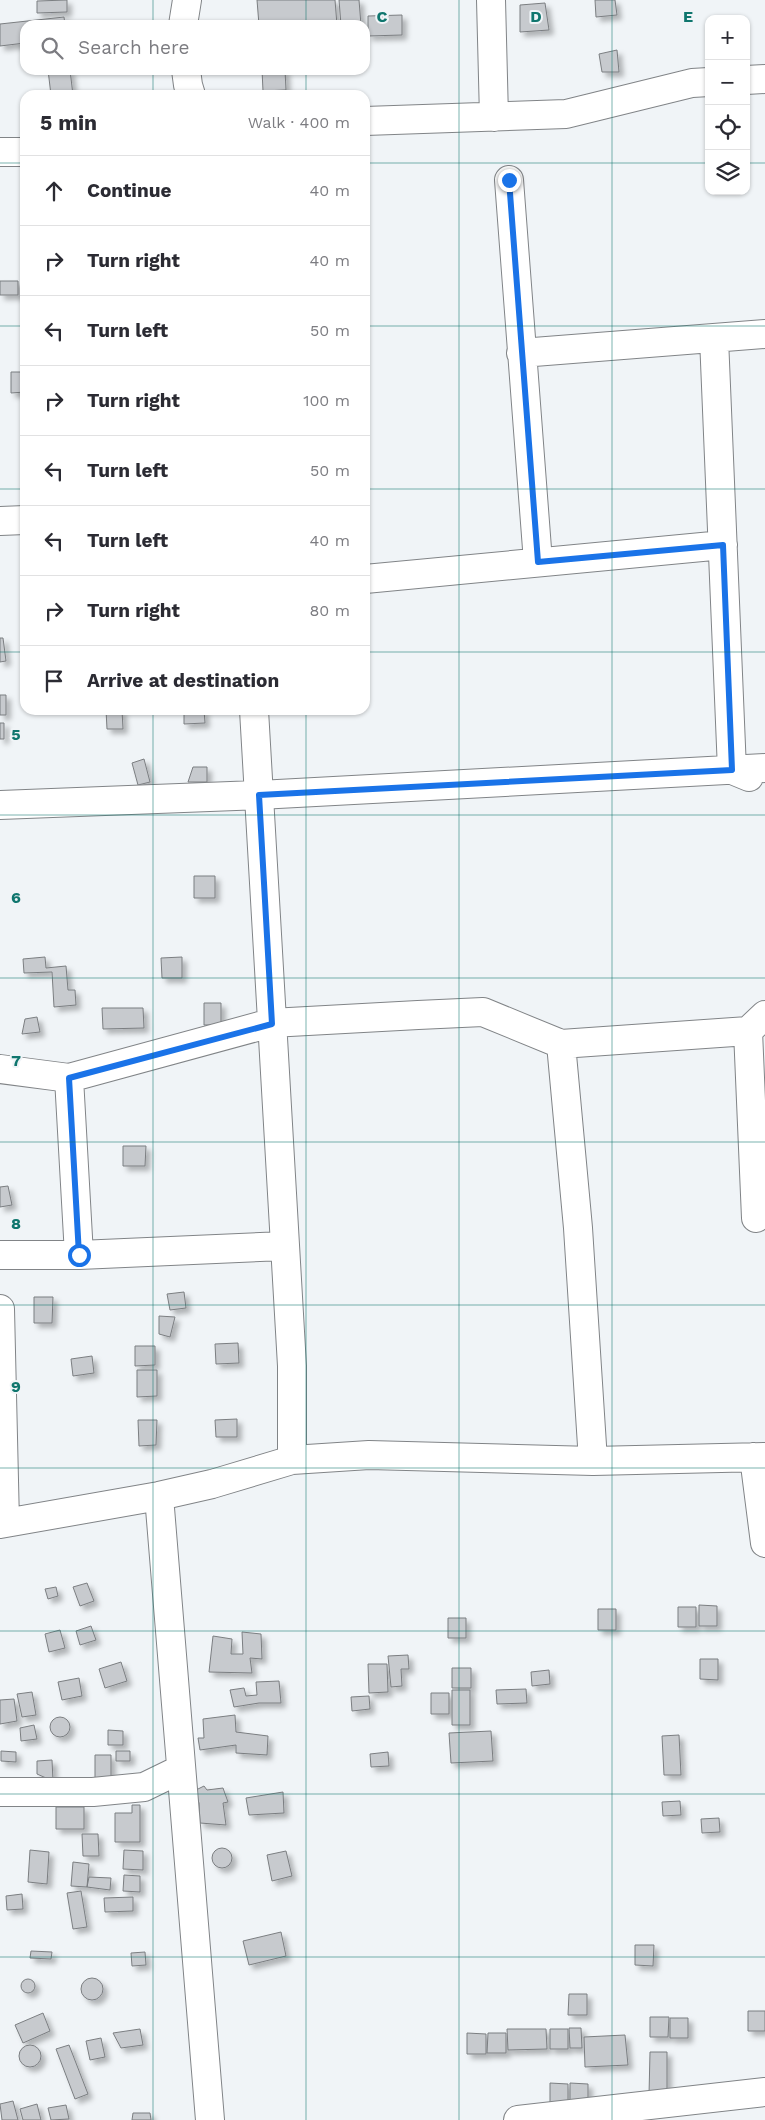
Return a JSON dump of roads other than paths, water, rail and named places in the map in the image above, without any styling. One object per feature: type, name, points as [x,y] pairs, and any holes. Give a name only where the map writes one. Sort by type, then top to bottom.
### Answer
[{"type":"street","points":[[184,20],[187,0]]},
{"type":"street","points":[[491,0],[494,117]]},
{"type":"street","points":[[187,75],[190,90]]},
{"type":"street","points":[[750,80],[765,79]]},
{"type":"street","points":[[370,121],[566,114],[692,83],[705,82]]},
{"type":"street","points":[[0,152],[20,152]]},
{"type":"street","points":[[509,180],[538,562]]},
{"type":"street","points":[[521,353],[765,334]]},
{"type":"street","points":[[714,338],[732,770]]},
{"type":"street","points":[[0,521],[20,520]]},
{"type":"street","points":[[370,578],[723,545]]},
{"type":"street","points":[[254,715],[292,1366],[292,1460]]},
{"type":"street","points":[[0,805],[259,795],[765,768]]},
{"type":"street","points":[[732,770],[765,782]]},
{"type":"street","points":[[0,1069],[69,1078],[272,1024],[483,1012],[561,1044],[756,1023],[756,1218]]},
{"type":"street","points":[[561,1044],[578,1228],[593,1461]]},
{"type":"street","points":[[69,1078],[79,1255]]},
{"type":"street","points":[[0,1255],[79,1255],[284,1246]]},
{"type":"street","points":[[0,1309],[3,1523],[159,1496],[212,1484],[292,1460],[369,1455],[593,1461],[759,1457],[765,1543]]},
{"type":"street","points":[[159,1496],[210,2120]]},
{"type":"street","points":[[0,1792],[93,1792],[144,1787],[181,1770]]},
{"type":"street","points":[[518,2120],[765,2092]]}]
